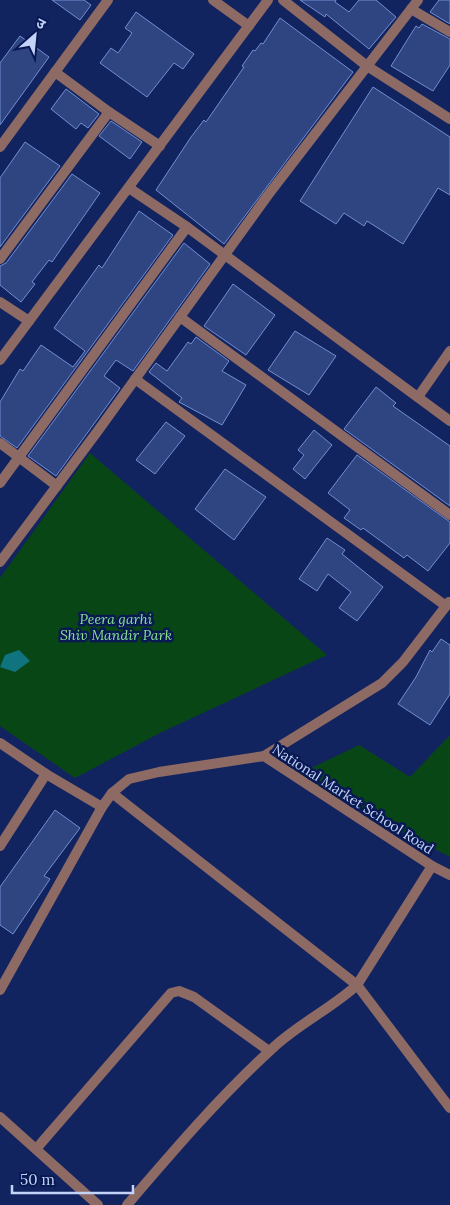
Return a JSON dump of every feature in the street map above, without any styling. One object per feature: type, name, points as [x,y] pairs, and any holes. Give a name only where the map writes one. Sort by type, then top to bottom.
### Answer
[{"type":"street","points":[[0,146],[108,0]]},
{"type":"street","points":[[213,0],[249,26]]},
{"type":"street","points":[[0,360],[268,0]]},
{"type":"street","points":[[283,0],[367,66],[450,119]]},
{"type":"street","points":[[0,562],[225,255],[418,0]]},
{"type":"street","points":[[411,9],[450,32]]},
{"type":"street","points":[[55,72],[109,112],[160,146]]},
{"type":"street","points":[[0,259],[109,112]]},
{"type":"street","points":[[129,188],[187,227],[450,421]]},
{"type":"street","points":[[0,483],[187,227]]},
{"type":"street","points":[[0,302],[29,321]]},
{"type":"street","points":[[180,317],[450,515]]},
{"type":"street","points":[[418,397],[450,351]]},
{"type":"street","points":[[135,379],[448,603],[403,662],[382,683],[264,756]]},
{"type":"street","points":[[0,443],[57,486]]},
{"type":"street","points":[[0,743],[46,774],[102,807]]},
{"type":"street","name":"National Market School Road","points":[[0,990],[102,807],[112,793],[129,779],[159,772],[264,756],[432,866],[450,875]]},
{"type":"street","points":[[0,846],[4,831],[46,774]]},
{"type":"street","points":[[112,793],[358,985],[450,1108]]},
{"type":"street","points":[[127,1205],[210,1110],[269,1051],[296,1028],[344,998],[358,985],[432,866]]},
{"type":"street","points":[[36,1149],[171,993],[179,990],[194,997],[269,1051]]},
{"type":"street","points":[[0,1117],[93,1203]]},
{"type":"green space","name":"Peera garhi Shiv Mandir Park","points":[[90,453],[327,655],[160,733],[75,778],[0,726],[0,578]]},
{"type":"green space","points":[[450,735],[450,857],[295,776],[359,745],[410,777]]},
{"type":"shaded area","points":[[19,650],[30,661],[15,672],[0,667],[5,655]]},
{"type":"building","points":[[52,0],[84,0],[91,5],[80,20]]},
{"type":"building","points":[[300,0],[336,0],[335,2],[349,12],[359,0],[376,0],[396,17],[369,49],[326,14],[325,17]]},
{"type":"building","points":[[439,0],[450,0],[450,24],[430,12]]},
{"type":"building","points":[[136,12],[194,54],[183,69],[174,63],[147,97],[100,63],[111,48],[118,53],[132,33],[125,28]]},
{"type":"building","points":[[280,18],[353,72],[224,244],[156,190],[191,137],[204,120],[206,122],[244,67],[242,66],[253,50],[255,51],[261,43],[263,44]]},
{"type":"building","points":[[422,24],[450,39],[450,65],[433,91],[391,66],[416,26],[419,28]]},
{"type":"building","points":[[20,36],[49,57],[0,125],[0,63]]},
{"type":"building","points":[[373,87],[450,137],[450,195],[438,188],[403,244],[367,221],[364,226],[344,213],[336,224],[300,201]]},
{"type":"building","points":[[66,89],[99,114],[88,128],[81,123],[76,129],[51,109]]},
{"type":"building","points":[[111,121],[142,142],[130,159],[99,136]]},
{"type":"building","points":[[25,142],[60,166],[0,247],[0,178]]},
{"type":"building","points":[[72,174],[100,193],[52,262],[49,260],[32,282],[35,284],[21,302],[0,285],[0,266],[6,263]]},
{"type":"building","points":[[139,211],[173,235],[17,448],[0,436],[0,402],[20,369],[23,371],[41,345],[73,367],[85,351],[54,328],[99,265],[102,268]]},
{"type":"building","points":[[184,243],[210,264],[133,371],[116,360],[104,376],[120,388],[56,476],[28,456]]},
{"type":"building","points":[[233,284],[275,315],[246,355],[204,326]]},
{"type":"building","points":[[295,331],[336,356],[309,395],[268,370]]},
{"type":"building","points":[[196,337],[229,361],[222,371],[246,385],[222,425],[179,402],[182,398],[149,372],[156,363],[167,371],[188,342],[191,344]]},
{"type":"building","points":[[376,387],[396,403],[393,406],[450,446],[450,506],[344,429]]},
{"type":"building","points":[[166,422],[185,436],[155,474],[136,460]]},
{"type":"building","points":[[314,430],[332,445],[305,479],[293,469],[304,455],[298,450]]},
{"type":"building","points":[[357,455],[450,522],[450,543],[428,571],[407,555],[404,558],[363,528],[361,530],[344,518],[350,510],[328,493]]},
{"type":"building","points":[[225,469],[266,497],[234,540],[195,509]]},
{"type":"building","points":[[327,538],[345,550],[342,554],[383,587],[357,621],[339,608],[351,592],[328,574],[317,591],[299,579]]},
{"type":"building","points":[[441,639],[450,645],[450,694],[430,725],[398,704],[416,677],[430,650],[432,652]]},
{"type":"building","points":[[55,810],[80,828],[44,876],[50,879],[13,934],[0,925],[0,887]]}]
